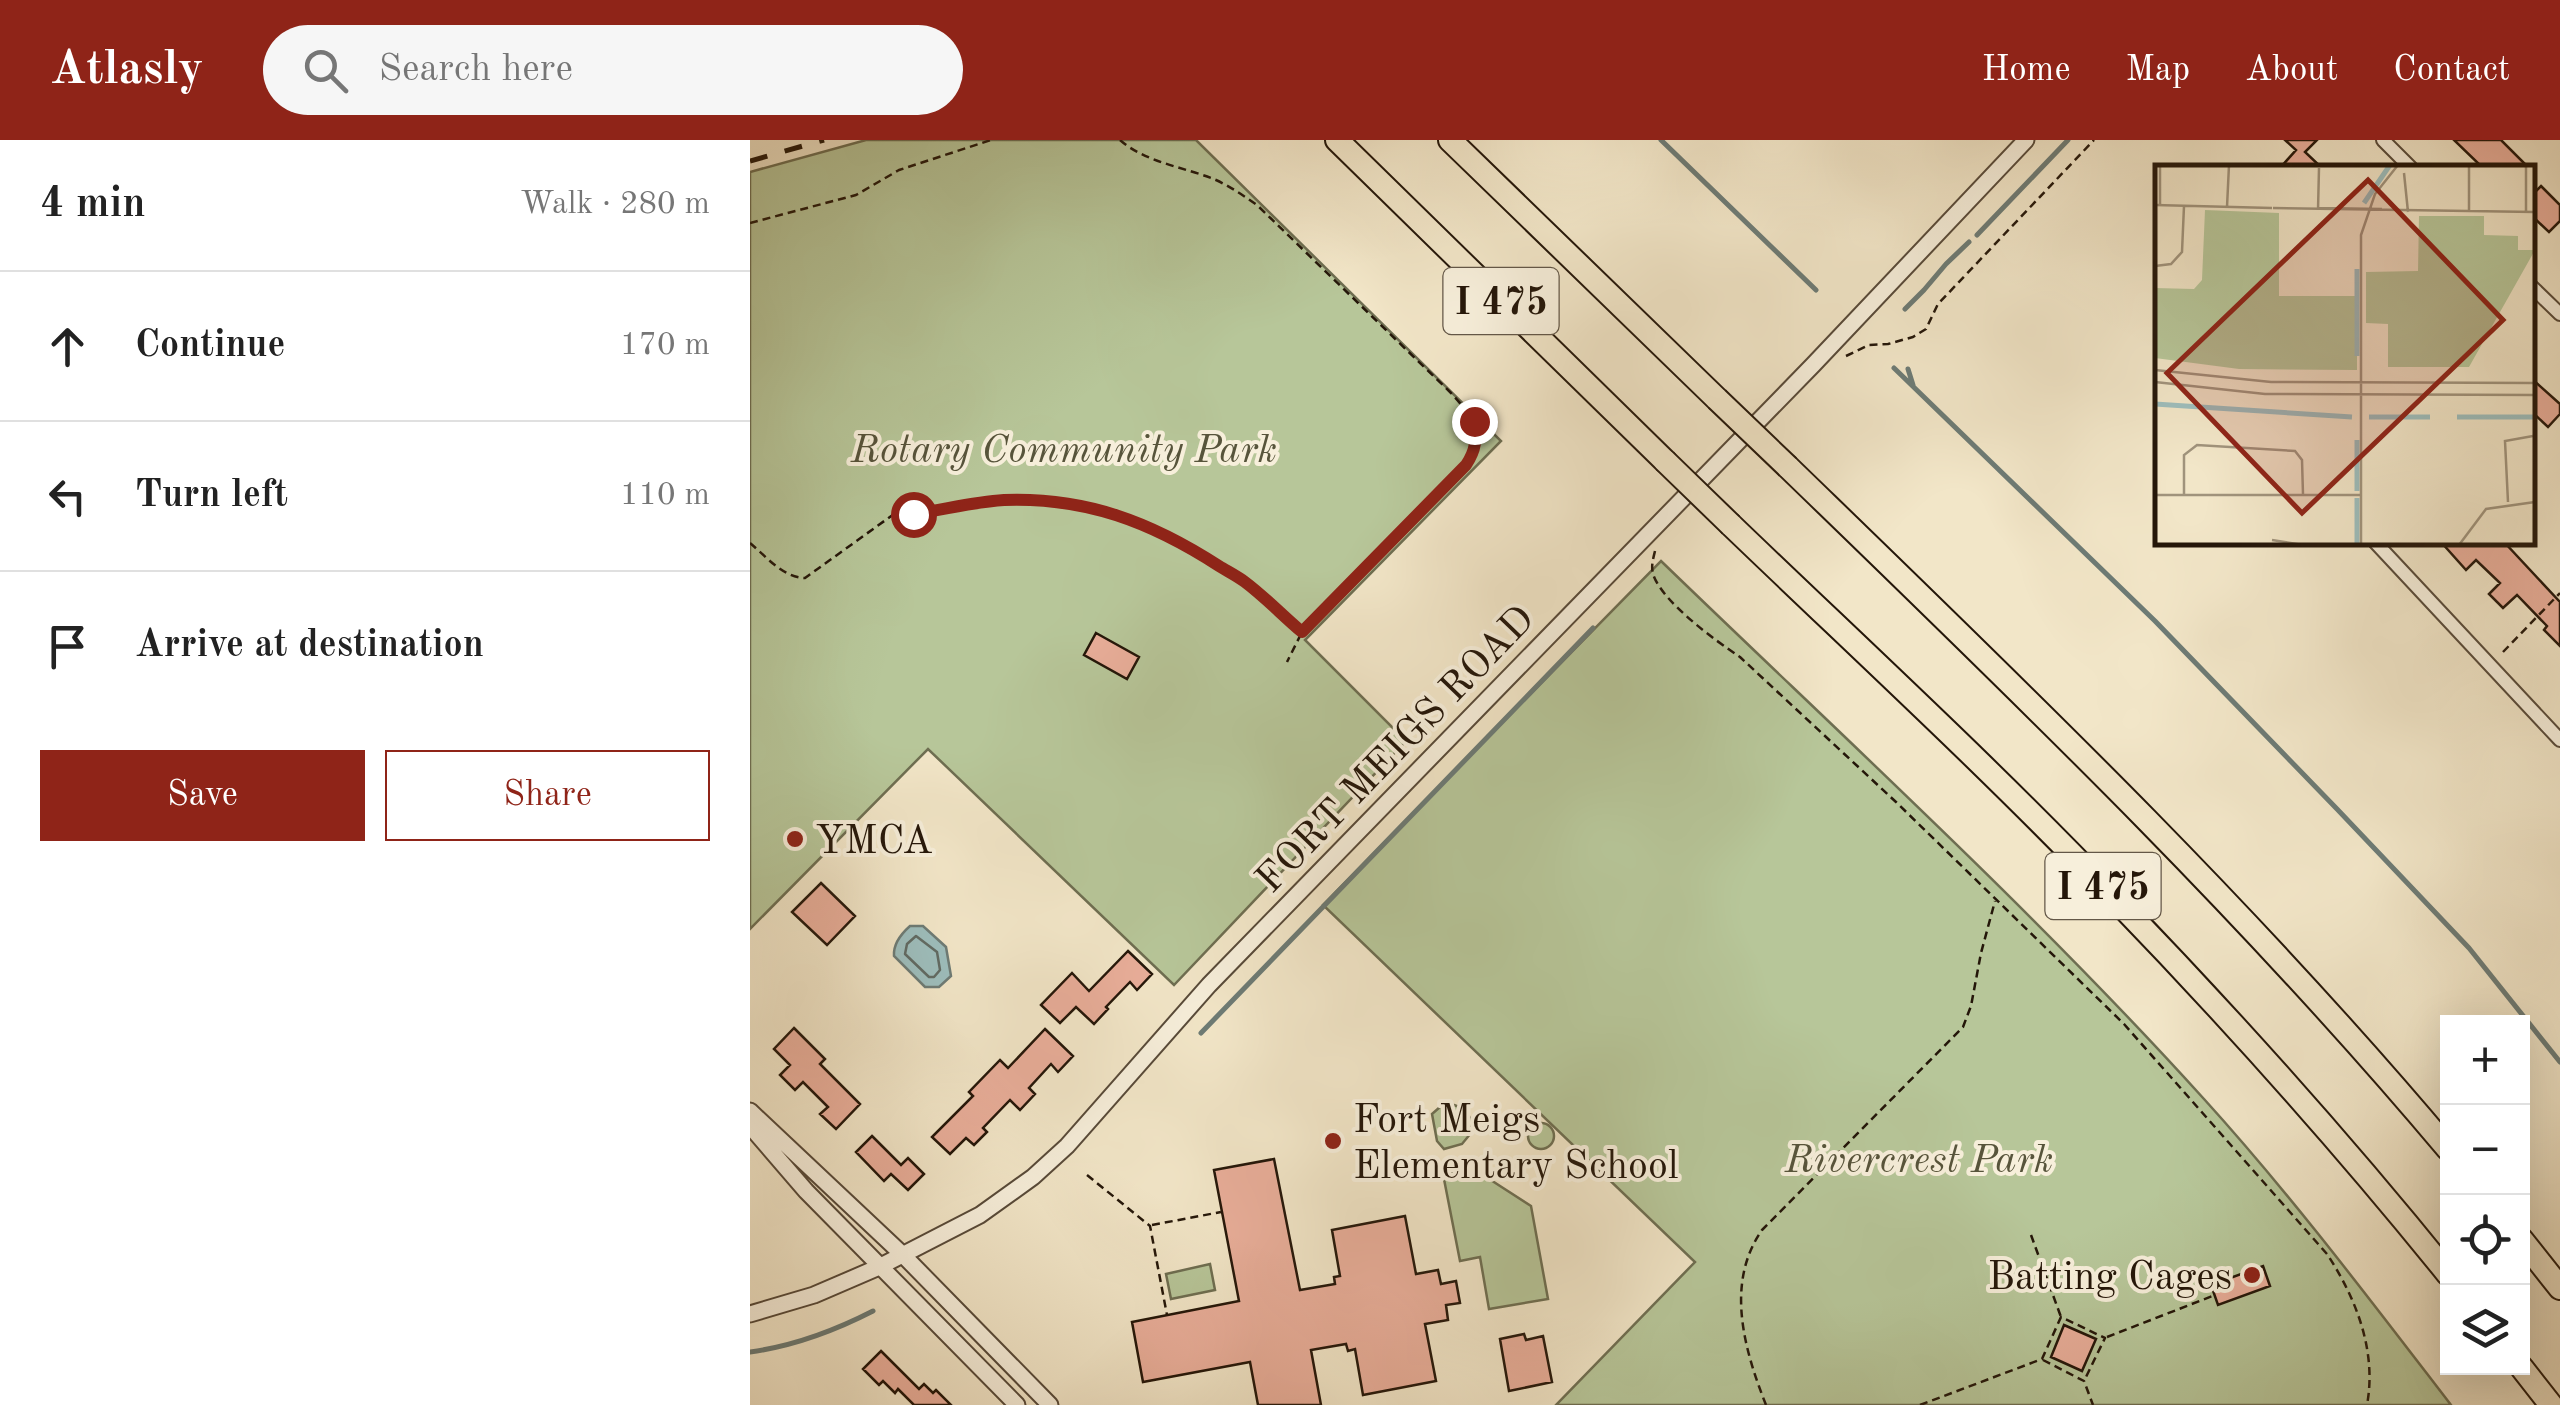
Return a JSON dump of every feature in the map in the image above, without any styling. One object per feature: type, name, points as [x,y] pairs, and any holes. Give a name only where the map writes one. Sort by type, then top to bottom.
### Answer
[{"type":"highway","name":"I 475","points":[[1337,140],[2114,897],[2307,1107],[2440,1265]]},
{"type":"highway","name":"I 475","points":[[1450,140],[2196,868],[2440,1140]]},
{"type":"highway","points":[[2530,1250],[2560,1288]]},
{"type":"highway","points":[[2527,1375],[2551,1405]]},
{"type":"street","name":"FORT MEIGS ROAD","points":[[750,1314],[814,1295],[903,1255],[1004,1200],[1034,1177],[1067,1146],[1209,985],[2026,140]]},
{"type":"street","points":[[2383,140],[2408,165]]},
{"type":"street","points":[[2535,290],[2560,314]]},
{"type":"street","points":[[2378,545],[2560,740]]},
{"type":"street","points":[[750,1111],[903,1255],[1050,1405]]},
{"type":"street","points":[[750,1126],[806,1191],[1016,1405]]},
{"type":"path","points":[[750,222],[856,194],[900,170],[991,140]]},
{"type":"path","points":[[1120,140],[1135,152],[1214,179],[1257,205],[1451,392],[1474,421],[1476,447],[1466,465],[1302,632],[1287,662]]},
{"type":"path","points":[[750,543],[783,571],[805,578],[894,514],[1000,500],[1076,504],[1148,526],[1198,551],[1243,580],[1302,632]]},
{"type":"path","points":[[2503,652],[2560,593]]},
{"type":"path","points":[[1766,1405],[1754,1376],[1744,1332],[1739,1294],[1746,1258],[1762,1230],[1963,1027],[1996,900],[2124,1024],[2326,1254],[2342,1276],[2360,1319],[2369,1365],[2367,1405]]},
{"type":"path","points":[[1087,1175],[1150,1226],[1167,1315]]},
{"type":"path","points":[[1150,1226],[1222,1212]]},
{"type":"path","points":[[2030,1235],[2060,1317],[2042,1360]]},
{"type":"path","points":[[2084,1381],[2106,1338],[2215,1295]]},
{"type":"path","points":[[2060,1317],[2106,1338]]},
{"type":"path","points":[[1920,1405],[2042,1360],[2084,1381],[2094,1405]]},
{"type":"green space","name":"Rotary Community Park","points":[[866,140],[1196,140],[1501,441],[1305,640],[1406,741],[1174,985],[928,749],[750,929],[750,172]]},
{"type":"green space","name":"Rivercrest Park","points":[[1661,561],[1937,826],[2139,1029],[2268,1173],[2451,1405],[1556,1405],[1695,1262],[1323,905]]},
{"type":"green space","points":[[1454,1105],[1469,1115],[1471,1133],[1462,1144],[1444,1149],[1437,1141],[1432,1114],[1440,1107]]},
{"type":"green space","points":[[1541,1123],[1550,1127],[1554,1136],[1550,1145],[1541,1149],[1532,1145],[1528,1136],[1532,1127]]},
{"type":"green space","points":[[1467,1170],[1468,1177],[1483,1175],[1531,1206],[1548,1299],[1489,1309],[1480,1257],[1460,1261],[1443,1174]]},
{"type":"green space","points":[[1210,1264],[1215,1290],[1171,1299],[1166,1274]]},
{"type":"water","points":[[910,926],[923,926],[946,947],[951,976],[939,987],[925,987],[894,956],[898,940]]},
{"type":"building","points":[[2285,140],[2317,140],[2305,152],[2319,165],[2283,165],[2296,150]]},
{"type":"building","points":[[2454,140],[2501,140],[2526,165],[2480,165]]},
{"type":"building","points":[[2541,186],[2560,205],[2560,221],[2549,232],[2535,219],[2535,192]]},
{"type":"building","points":[[2535,382],[2560,404],[2560,414],[2548,427],[2535,415]]},
{"type":"building","points":[[2444,545],[2507,545],[2560,602],[2560,646],[2517,595],[2503,608],[2489,594],[2500,583],[2476,560],[2466,570]]},
{"type":"building","points":[[1096,633],[1139,657],[1127,679],[1084,655]]},
{"type":"building","points":[[821,883],[855,916],[827,945],[792,912]]},
{"type":"building","points":[[1128,951],[1152,974],[1137,990],[1130,982],[1094,1024],[1076,1007],[1060,1023],[1041,1005],[1072,973],[1089,991]]},
{"type":"building","points":[[794,1028],[825,1059],[820,1064],[860,1104],[836,1129],[820,1114],[828,1107],[803,1082],[795,1090],[780,1075],[790,1065],[774,1049]]},
{"type":"building","points":[[1045,1029],[1073,1056],[1058,1072],[1051,1064],[1029,1088],[1035,1094],[1020,1110],[1010,1100],[983,1128],[987,1132],[974,1145],[966,1138],[950,1154],[932,1137],[973,1096],[969,1092],[1000,1060],[1008,1068]]},
{"type":"building","points":[[872,1136],[901,1165],[908,1158],[924,1174],[908,1190],[891,1174],[884,1181],[856,1152]]},
{"type":"building","name":"Fort Meigs Elementary School","points":[[1274,1159],[1300,1290],[1335,1284],[1334,1277],[1340,1276],[1332,1230],[1405,1216],[1416,1274],[1438,1270],[1441,1284],[1456,1281],[1460,1303],[1446,1305],[1448,1320],[1425,1324],[1436,1381],[1363,1395],[1355,1349],[1348,1351],[1346,1344],[1311,1350],[1321,1405],[1258,1405],[1250,1362],[1143,1382],[1132,1322],[1239,1301],[1214,1170]]},
{"type":"building","name":"Batting Cages","points":[[2263,1266],[2270,1286],[2218,1305],[2211,1285]]},
{"type":"building","points":[[2064,1325],[2096,1339],[2082,1371],[2051,1357]]},
{"type":"building","points":[[1524,1334],[1526,1340],[1543,1336],[1552,1382],[1509,1391],[1500,1339]]},
{"type":"building","points":[[881,1351],[919,1389],[924,1384],[933,1393],[936,1390],[951,1405],[914,1405],[898,1389],[895,1393],[883,1381],[879,1385],[863,1369]]},
{"type":"waterway","points":[[1661,140],[1816,290]]},
{"type":"waterway","points":[[1977,235],[2068,140]]},
{"type":"waterway","points":[[1905,309],[1969,242]]},
{"type":"waterway","points":[[1894,368],[2155,621],[2337,809],[2469,948],[2560,1062]]},
{"type":"waterway","points":[[1908,369],[1913,385]]},
{"type":"waterway","points":[[1201,1033],[1593,628]]},
{"type":"waterway","points":[[750,1352],[813,1337],[873,1311]]},
{"type":"railway","points":[[750,161],[824,140]]},
{"type":"place","name":"YMCA","points":[[795,839]]},
{"type":"place","name":"Fort Meigs Elementary School","points":[[1333,1141]]},
{"type":"place","name":"Batting Cages","points":[[2252,1275]]},
{"type":"route","points":[[913,514],[1000,500],[1076,504],[1107,511],[1198,551],[1243,580],[1302,632],[1466,465],[1476,447],[1474,421]]}]
